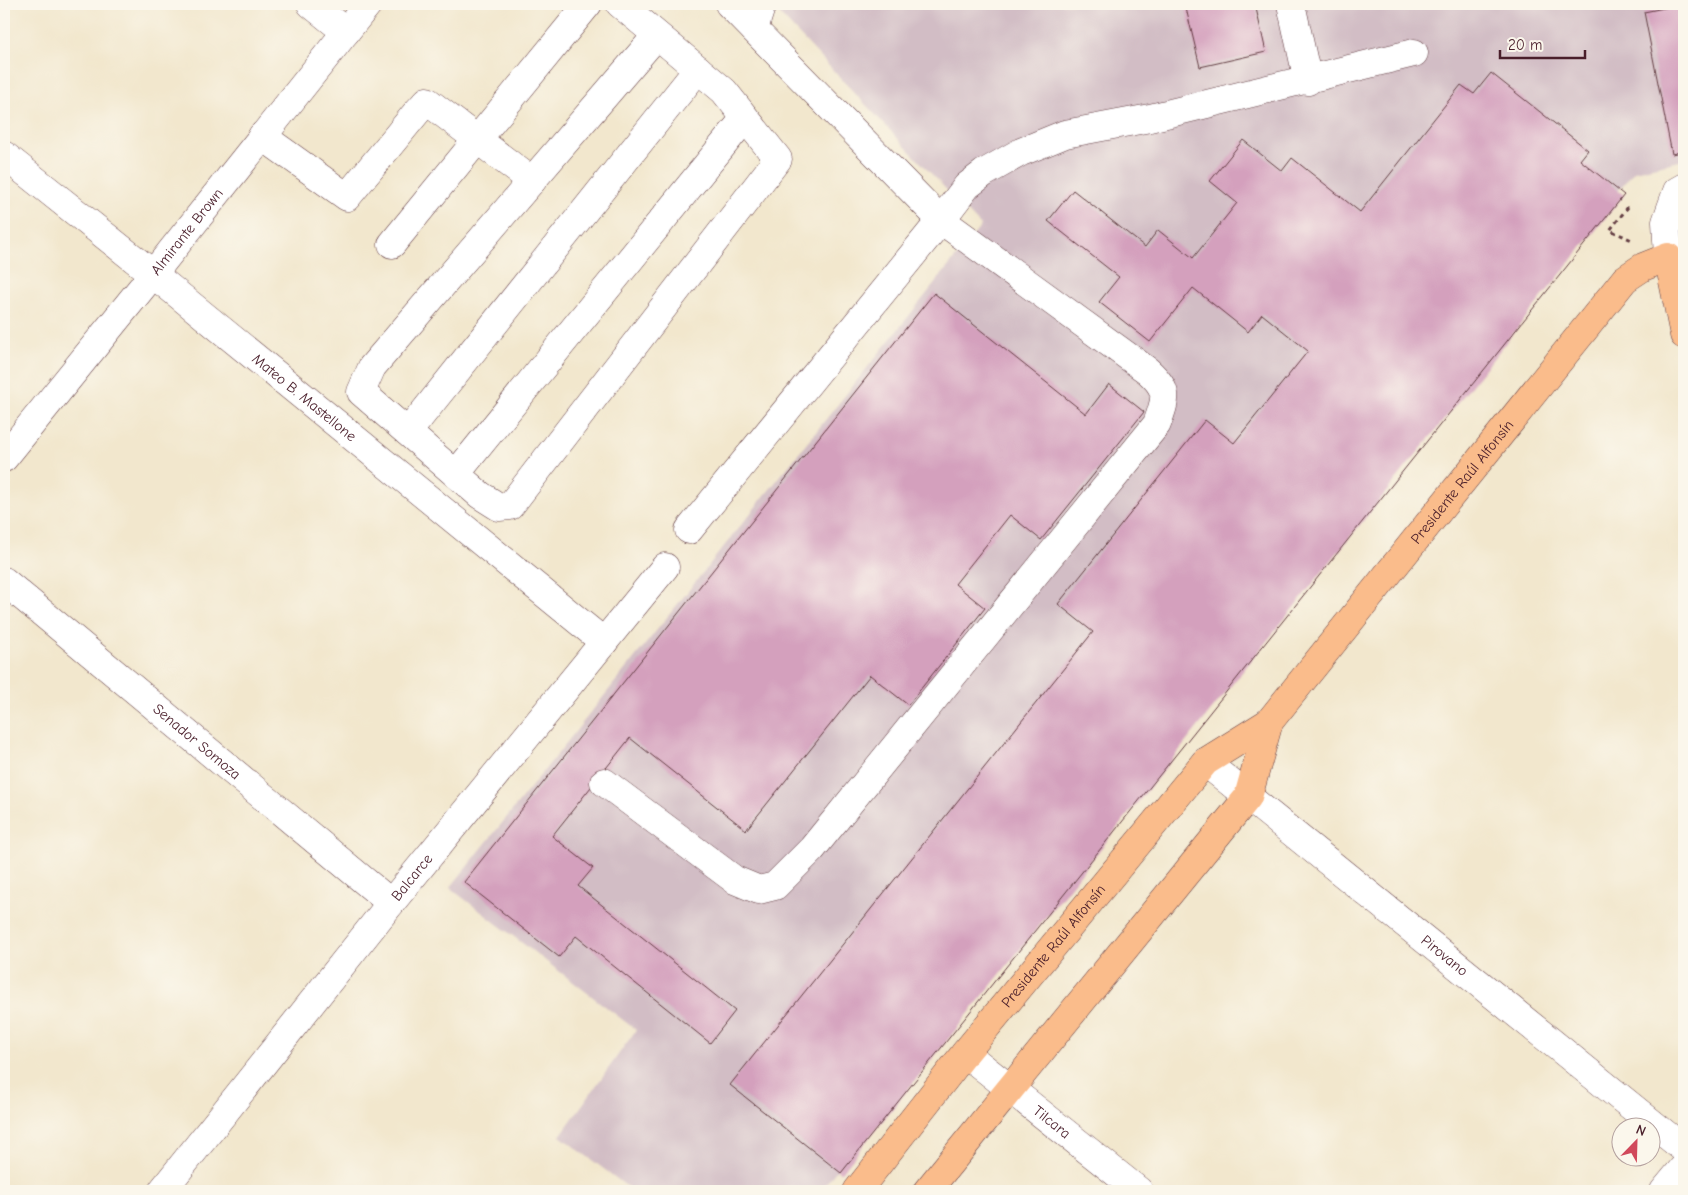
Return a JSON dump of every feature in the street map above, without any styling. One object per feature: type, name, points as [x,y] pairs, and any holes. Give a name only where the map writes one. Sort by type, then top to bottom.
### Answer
[{"type":"main road","points":[[1668,257],[1684,336]]},
{"type":"main road","name":"Presidente Raúl Alfonsín","points":[[857,1191],[965,1053],[1205,762],[1269,722],[1625,279],[1643,267],[1668,257]]},
{"type":"main road","name":"Presidente Raúl Alfonsín","points":[[927,1191],[1248,796],[1269,722]]},
{"type":"street","points":[[311,4],[346,32]]},
{"type":"street","name":"Almirante Brown","points":[[4,458],[368,4]]},
{"type":"street","points":[[392,244],[588,4]]},
{"type":"street","points":[[620,4],[698,69],[724,92],[778,159],[510,506],[499,507],[480,495],[361,392],[372,367],[657,35]]},
{"type":"street","points":[[604,782],[735,880],[759,890],[775,886],[812,849],[1157,424],[1165,401],[1161,383],[1148,371],[941,220],[758,16],[729,4]]},
{"type":"street","points":[[1291,4],[1308,80]]},
{"type":"street","points":[[689,530],[967,186],[984,173],[1022,152],[1065,134],[1150,118],[1414,53]]},
{"type":"street","points":[[408,432],[698,69]]},
{"type":"street","points":[[262,136],[346,197],[427,101],[532,181]]},
{"type":"street","points":[[456,474],[745,118]]},
{"type":"street","name":"Mateo B. Mastellone","points":[[4,155],[153,274],[604,642]]},
{"type":"street","points":[[1668,257],[1666,222],[1677,191],[1684,186]]},
{"type":"street","name":"Balcarce","points":[[162,1191],[390,903],[665,567]]},
{"type":"street","name":"Senador Somoza","points":[[4,581],[390,903]]},
{"type":"street","name":"Pirovano","points":[[1205,762],[1684,1149]]},
{"type":"street","name":"Tilcara","points":[[965,1053],[1140,1191]]},
{"type":"street","points":[[1664,1191],[1684,1168]]},
{"type":"path","points":[[1610,230],[1628,206]]},
{"type":"shaded area","points":[[770,4],[1684,4],[1684,160],[1634,171],[820,1191],[633,1191],[560,1136],[636,1030],[450,888],[981,226]]},
{"type":"building","points":[[1185,4],[1255,4],[1266,52],[1200,67]]},
{"type":"building","points":[[1684,4],[1684,151],[1672,154],[1644,12]]},
{"type":"building","points":[[1491,73],[1588,150],[1580,160],[1624,195],[841,1173],[730,1085],[1093,632],[1058,604],[1205,420],[1234,443],[1308,351],[1262,314],[1248,332],[1193,288],[1150,342],[1099,302],[1119,277],[1048,221],[1073,190],[1145,247],[1158,230],[1193,258],[1237,203],[1210,181],[1243,140],[1282,171],[1292,158],[1360,212],[1461,85],[1474,94]]},
{"type":"building","points":[[934,293],[1086,414],[1109,384],[1144,412],[1041,540],[1010,515],[955,584],[985,608],[908,705],[870,675],[746,830],[630,738],[552,836],[593,868],[578,886],[735,1011],[710,1043],[576,936],[559,957],[464,882]]}]
